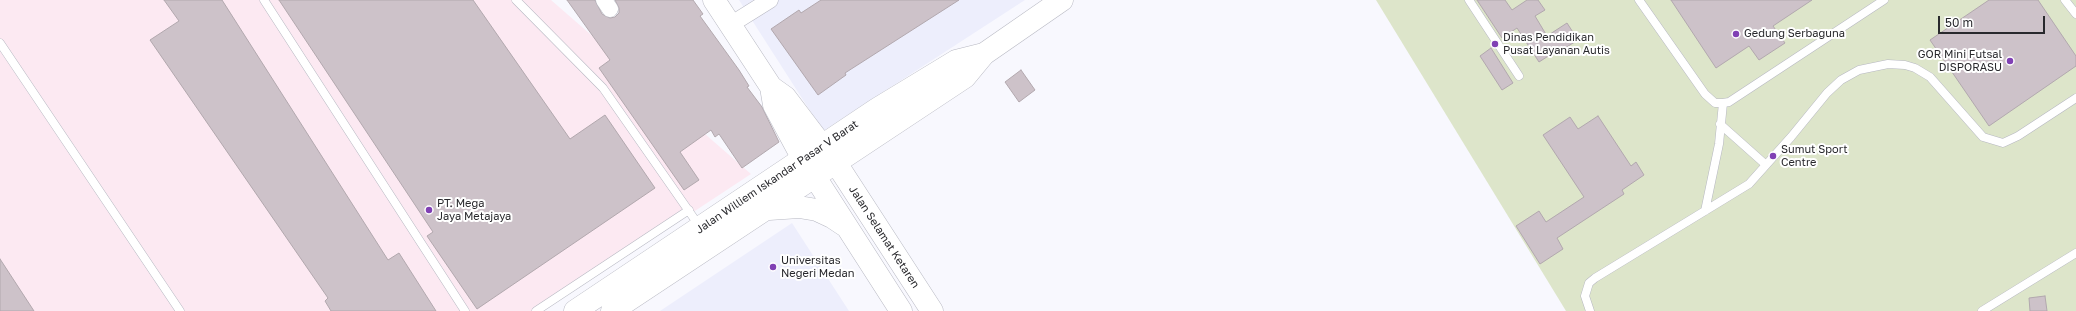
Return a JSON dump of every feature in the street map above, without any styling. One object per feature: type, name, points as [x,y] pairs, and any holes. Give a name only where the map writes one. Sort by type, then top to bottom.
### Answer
[{"type":"street","name":"Jalan Selamat Ketaren","points":[[714,0],[771,87],[785,97],[829,155],[932,311]]},
{"type":"street","points":[[730,25],[770,0]]},
{"type":"street","name":"Jalan Williem Iskandar Pasar V Barat","points":[[612,311],[815,177],[829,155],[877,109],[956,61],[984,54],[1058,1]]},
{"type":"street","name":"Jalan Selamat Ketaren","points":[[771,87],[774,106],[803,159]]},
{"type":"street","name":"Jalan Williem Iskandar Pasar V Barat","points":[[575,311],[695,219],[803,159],[829,155]]},
{"type":"street","points":[[815,177],[901,311]]},
{"type":"street","points":[[765,210],[782,207],[799,207],[817,210],[832,217],[847,227]]},
{"type":"lane","points":[[264,0],[465,311]]},
{"type":"lane","points":[[516,0],[603,88],[695,219],[536,311]]},
{"type":"lane","points":[[1469,0],[1519,76]]},
{"type":"lane","points":[[1639,0],[1705,94],[1715,103],[1729,102],[1884,0]]},
{"type":"lane","points":[[2065,0],[2076,14]]},
{"type":"lane","points":[[0,43],[180,311]]},
{"type":"lane","points":[[1590,311],[1585,296],[1589,283],[1749,184],[1765,164],[1791,137],[1827,92],[1847,76],[1859,70],[1874,66],[1905,64],[1915,68],[1930,77],[1983,137],[2003,143],[2018,136],[2076,98]]},
{"type":"lane","points":[[1705,212],[1718,144],[1723,103]]},
{"type":"lane","points":[[1720,124],[1765,164]]},
{"type":"lane","points":[[1982,311],[2076,253]]},
{"type":"shaded area","points":[[0,0],[551,0],[751,174],[543,311],[0,311]]},
{"type":"shaded area","points":[[739,0],[1025,0],[823,131]]},
{"type":"shaded area","name":"Universitas Negeri Medan","points":[[792,223],[849,311],[660,311]]},
{"type":"green space","name":"Sumut Sport Centre","points":[[1376,0],[2076,0],[2076,311],[1566,311]]},
{"type":"building","points":[[164,0],[222,0],[388,260],[399,253],[436,311],[331,311],[325,301],[328,298],[150,40],[179,21]]},
{"type":"building","points":[[279,0],[473,0],[570,139],[605,115],[655,188],[477,309],[427,236],[433,232]]},
{"type":"building","points":[[567,0],[595,0],[602,14],[610,18],[615,17],[619,13],[619,8],[615,0],[693,0],[703,14],[700,16],[739,70],[749,86],[747,87],[762,107],[779,142],[742,168],[719,134],[715,137],[711,130],[680,152],[699,180],[684,190],[599,68],[610,60]]},
{"type":"building","points":[[821,0],[959,0],[845,73],[846,75],[818,95],[771,29],[799,10],[801,13]]},
{"type":"building","points":[[1477,0],[1505,0],[1512,10],[1527,0],[1538,0],[1545,10],[1535,16],[1547,36],[1567,23],[1578,40],[1565,48],[1564,46],[1539,62],[1517,28],[1502,38]]},
{"type":"building","name":"Gedung Serbaguna","points":[[1671,0],[1812,0],[1773,26],[1785,43],[1759,60],[1749,46],[1716,68]]},
{"type":"building","name":"GOR Mini Futsal DISPORASU","points":[[1989,0],[2038,0],[2076,56],[2076,66],[1989,126],[1930,40]]},
{"type":"building","points":[[1491,48],[1513,83],[1502,90],[1480,56]]},
{"type":"building","points":[[1021,70],[1035,90],[1019,102],[1005,82]]},
{"type":"building","points":[[1598,116],[1631,166],[1636,162],[1644,175],[1622,190],[1624,194],[1557,238],[1563,249],[1540,264],[1516,226],[1539,211],[1546,222],[1584,197],[1543,135],[1570,117],[1578,129]]},
{"type":"building","points":[[0,259],[34,311],[0,311]]},
{"type":"building","points":[[2045,296],[2047,311],[2030,311],[2029,298]]},
{"type":"place","name":"Gedung Serbaguna","points":[[1736,34]]},
{"type":"place","name":"Dinas Pendidikan Pusat Layanan Autis","points":[[1495,44]]},
{"type":"place","name":"GOR Mini Futsal DISPORASU","points":[[2010,61]]},
{"type":"place","name":"Sumut Sport Centre","points":[[1773,156]]},
{"type":"place","name":"PT. Mega Jaya Metajaya","points":[[429,210]]},
{"type":"place","name":"Universitas Negeri Medan","points":[[773,267]]}]
